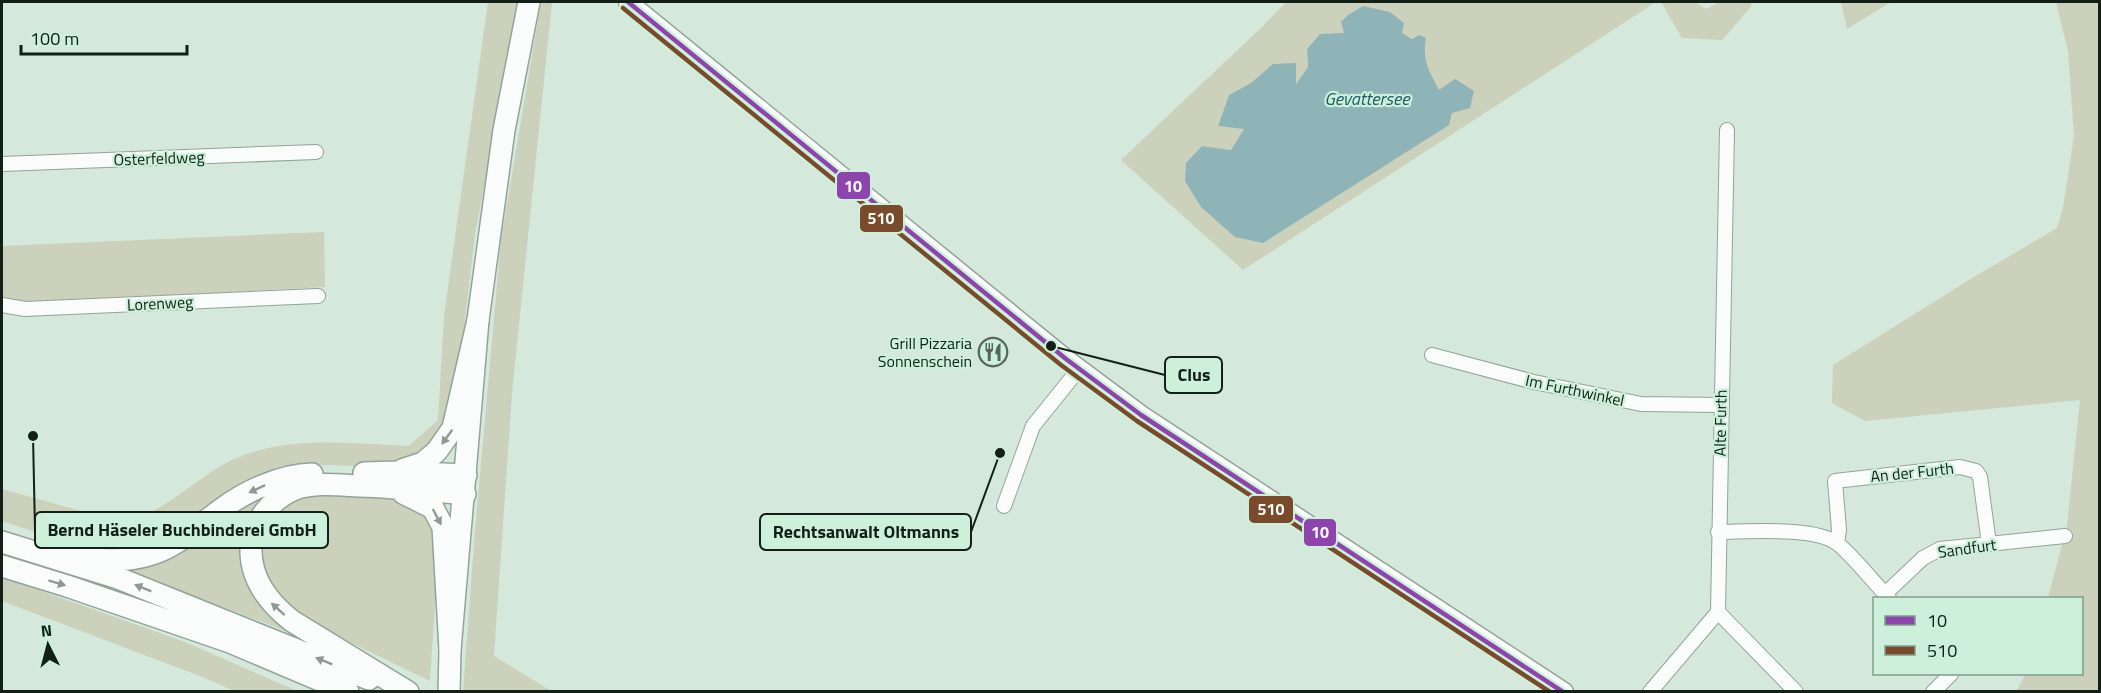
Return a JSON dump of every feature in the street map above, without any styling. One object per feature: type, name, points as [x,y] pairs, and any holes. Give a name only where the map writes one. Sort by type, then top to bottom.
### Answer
[{"type":"main road","points":[[449,692],[450,650],[478,320],[504,130],[529,2]]},
{"type":"main road","points":[[628,2],[1079,369],[1141,415],[1564,692]]},
{"type":"main road","points":[[401,690],[292,621],[277,609],[267,598],[255,573],[251,558],[252,543],[256,526],[271,504],[296,489],[393,479],[423,463],[437,451],[453,428],[478,320]]},
{"type":"main road","points":[[34,552],[105,559],[128,559],[149,555],[169,548],[224,507],[247,493],[275,481],[302,474],[465,484]]},
{"type":"main road","points":[[393,479],[433,508],[442,526],[450,650]]},
{"type":"main road","points":[[2,542],[118,579],[401,690]]},
{"type":"main road","points":[[2,566],[230,642],[348,692]]},
{"type":"street","name":"Alte Furth","points":[[1718,612],[1727,130]]},
{"type":"street","name":"Osterfeldweg","points":[[2,164],[316,152]]},
{"type":"street","name":"Lorenweg","points":[[2,305],[25,309],[318,296]]},
{"type":"street","name":"Im Furthwinkel","points":[[1432,356],[1534,382],[1641,404],[1721,405]]},
{"type":"street","points":[[1004,506],[1033,426],[1079,369]]},
{"type":"street","name":"An der Furth","points":[[1838,543],[1835,481],[1960,467],[1976,471],[1980,477],[1989,544]]},
{"type":"street","name":"Sandfurt","points":[[1718,532],[1799,532],[1814,534],[1838,543],[1887,596],[1932,552],[1940,549],[2065,536]]},
{"type":"street","points":[[1650,692],[1718,612],[1796,692]]},
{"type":"street","points":[[1933,692],[1951,675]]},
{"type":"green space","points":[[488,2],[519,2],[475,234],[455,406],[427,454],[394,467],[319,465],[284,470],[171,535],[150,545],[122,551],[71,544],[2,521],[2,489],[98,518],[116,521],[132,519],[178,496],[222,465],[258,451],[279,446],[322,443],[409,446],[438,420],[444,316]]},
{"type":"green space","points":[[541,2],[552,2],[512,393],[494,656],[551,691],[463,691],[501,240]]},
{"type":"green space","points":[[1286,2],[1656,2],[1243,270],[1121,160]],"holes":[[[1402,33],[1413,39],[1426,38],[1426,60],[1429,72],[1439,91],[1185,181],[1202,146],[1231,150],[1245,128],[1218,126],[1229,95],[1251,83],[1273,64],[1295,85],[1308,67],[1307,49],[1320,34]]]},
{"type":"green space","points":[[1661,2],[1695,2],[1706,9],[1720,2],[1752,2],[1750,8],[1722,40],[1682,38]]},
{"type":"green space","points":[[1841,2],[1891,2],[1847,29]]},
{"type":"green space","points":[[2056,2],[2099,2],[2099,691],[2017,691],[2025,675],[2083,675],[2083,597],[2048,597],[2067,526],[2080,400],[1865,421],[1832,403],[1833,365],[2057,228],[2063,208],[2074,136],[2068,51]]},
{"type":"green space","points":[[324,232],[325,287],[26,303],[2,300],[2,246]]},
{"type":"green space","points":[[286,485],[243,552],[302,637],[117,567]]},
{"type":"green space","points":[[327,491],[400,498],[429,514],[439,543],[430,681],[298,617],[267,583],[259,546],[271,516],[287,503],[306,494]]},
{"type":"green space","points":[[2,577],[185,642],[297,691],[234,691],[2,601]]},
{"type":"water","name":"Gevattersee","points":[[1363,6],[1390,12],[1404,23],[1402,33],[1412,39],[1419,35],[1426,38],[1426,59],[1429,71],[1439,90],[1455,79],[1474,91],[1470,108],[1452,113],[1449,125],[1263,243],[1235,237],[1201,207],[1185,181],[1186,163],[1202,146],[1231,150],[1244,129],[1218,126],[1229,95],[1251,83],[1273,64],[1296,63],[1296,84],[1308,67],[1307,49],[1320,34],[1344,33],[1341,22]]},
{"type":"transit line","name":"10","points":[[628,2],[1066,359],[1141,415],[1563,692]]},
{"type":"transit line","name":"510","points":[[623,8],[1061,365],[1137,421],[1550,692]]},
{"type":"place","name":"Clus","points":[[1051,346]]},
{"type":"place","name":"Grill Pizzaria Sonnenschein","points":[[993,352]]},
{"type":"place","name":"Bernd Häseler Buchbinderei GmbH","points":[[33,436]]},
{"type":"place","name":"Rechtsanwalt Oltmanns","points":[[1000,453]]}]
